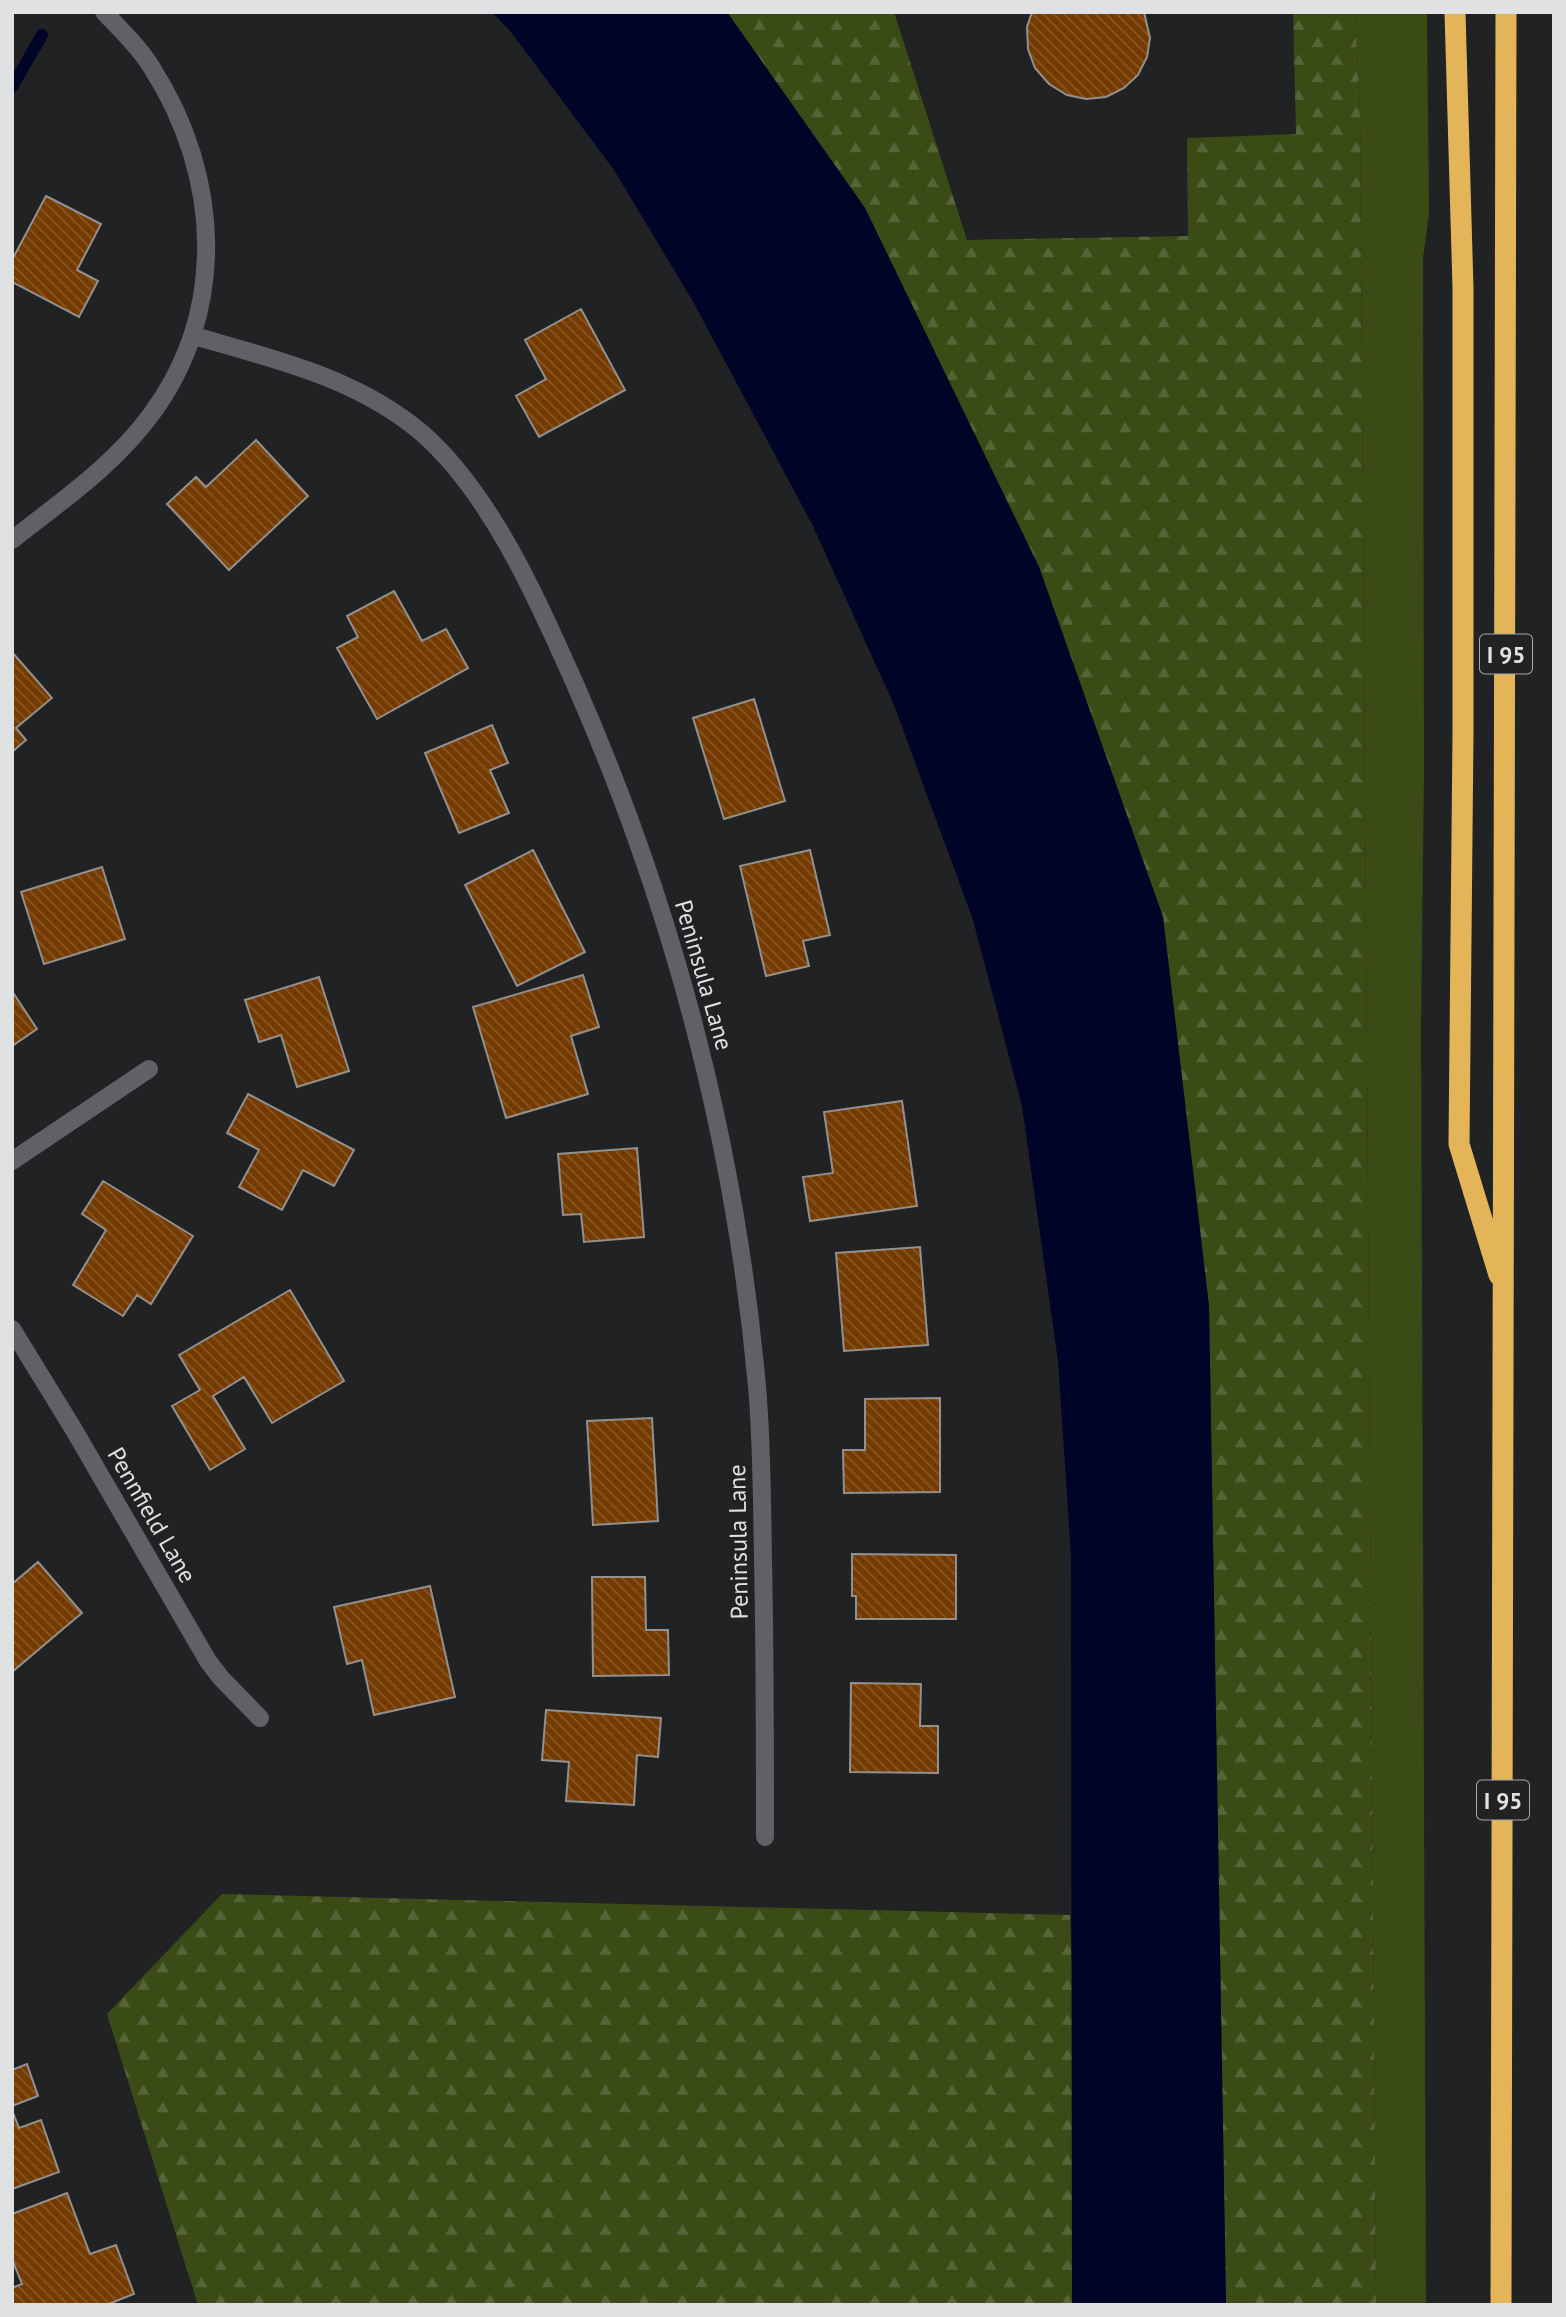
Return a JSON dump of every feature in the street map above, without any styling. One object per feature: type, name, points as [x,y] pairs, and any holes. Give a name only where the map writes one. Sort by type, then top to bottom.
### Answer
[{"type":"highway","points":[[1455,12],[1463,330],[1459,1144],[1505,1296]]},
{"type":"highway","name":"I 95","points":[[1501,2305],[1506,12]]},
{"type":"street","points":[[12,540],[106,464],[135,435],[166,393],[187,353],[194,336],[204,293],[207,266],[204,213],[197,169],[179,116],[139,50],[104,12]]},
{"type":"street","name":"Peninsula Lane","points":[[194,336],[316,372],[358,391],[380,403],[421,433],[454,466],[481,501],[520,571],[564,661],[628,814],[664,919],[711,1090],[748,1306],[761,1460],[765,1837]]},
{"type":"street","points":[[12,1161],[149,1069]]},
{"type":"street","name":"Pennfield Lane","points":[[12,1329],[81,1441],[208,1661],[220,1678],[260,1718]]},
{"type":"green space","points":[[727,12],[894,12],[967,240],[1188,236],[1187,138],[1296,134],[1293,12],[1355,12],[1360,108],[1376,2305],[1226,2305],[1209,1306],[1163,917],[1039,567],[865,208]]},
{"type":"green space","points":[[1355,12],[1427,12],[1429,214],[1423,258],[1424,773],[1421,1029],[1426,2305],[1376,2305],[1360,108]]},
{"type":"green space","points":[[222,1894],[1070,1915],[1073,1998],[1072,2305],[198,2305],[107,2014]]},
{"type":"water","points":[[492,12],[727,12],[865,208],[1039,567],[1163,917],[1209,1306],[1226,2305],[1072,2305],[1071,1556],[1058,1361],[1022,1106],[973,920],[894,705],[812,524],[691,298],[614,170],[511,32]]},
{"type":"building","points":[[1032,12],[1144,12],[1150,38],[1147,57],[1138,75],[1124,88],[1106,97],[1086,99],[1067,95],[1049,84],[1035,68],[1028,49],[1027,27]]},
{"type":"building","points":[[46,196],[101,224],[77,270],[98,281],[79,317],[12,282],[12,260]]},
{"type":"building","points":[[581,309],[625,390],[539,437],[516,396],[546,379],[525,340]]},
{"type":"building","points":[[256,440],[308,496],[229,570],[167,504],[196,477],[206,487]]},
{"type":"building","points":[[394,591],[422,641],[446,629],[468,668],[377,719],[337,648],[358,637],[347,616]]},
{"type":"building","points":[[12,652],[52,698],[16,728],[26,740],[12,752]]},
{"type":"building","points":[[754,699],[785,801],[724,819],[693,718]]},
{"type":"building","points":[[492,725],[508,763],[490,770],[509,813],[459,833],[425,753]]},
{"type":"building","points":[[533,850],[585,952],[517,986],[465,885]]},
{"type":"building","points":[[810,850],[830,935],[803,941],[809,966],[766,976],[740,866]]},
{"type":"building","points":[[102,867],[125,939],[44,964],[21,892]]},
{"type":"building","points":[[583,975],[599,1027],[571,1036],[588,1094],[506,1118],[473,1007]]},
{"type":"building","points":[[319,977],[349,1071],[297,1087],[281,1035],[259,1042],[245,1000]]},
{"type":"building","points":[[12,991],[37,1029],[12,1046]]},
{"type":"building","points":[[248,1094],[354,1150],[334,1186],[303,1170],[282,1210],[239,1187],[259,1150],[227,1133]]},
{"type":"building","points":[[902,1101],[917,1206],[810,1221],[803,1177],[833,1173],[824,1112]]},
{"type":"building","points":[[637,1148],[644,1237],[584,1242],[581,1214],[563,1215],[558,1154]]},
{"type":"building","points":[[103,1181],[193,1236],[151,1304],[137,1295],[123,1316],[73,1285],[106,1230],[82,1214]]},
{"type":"building","points":[[920,1247],[928,1345],[844,1351],[836,1253]]},
{"type":"building","points":[[290,1290],[344,1381],[272,1423],[244,1377],[213,1396],[245,1449],[210,1470],[172,1406],[200,1390],[179,1355]]},
{"type":"building","points":[[940,1398],[940,1492],[844,1493],[843,1450],[865,1450],[865,1399]]},
{"type":"building","points":[[652,1418],[658,1521],[593,1525],[587,1421]]},
{"type":"building","points":[[852,1554],[956,1555],[956,1619],[856,1619],[856,1596],[852,1596]]},
{"type":"building","points":[[38,1562],[82,1613],[12,1672],[12,1584]]},
{"type":"building","points":[[592,1577],[645,1577],[646,1630],[668,1630],[669,1675],[593,1676]]},
{"type":"building","points":[[430,1586],[455,1697],[374,1715],[362,1660],[347,1664],[334,1607]]},
{"type":"building","points":[[851,1683],[921,1684],[920,1726],[938,1726],[938,1773],[850,1772]]},
{"type":"building","points":[[546,1710],[661,1718],[658,1757],[637,1755],[634,1805],[566,1801],[569,1762],[542,1760]]},
{"type":"building","points":[[27,2064],[38,2096],[12,2106],[12,2070]]},
{"type":"building","points":[[12,2110],[19,2128],[41,2120],[59,2172],[12,2189]]},
{"type":"building","points":[[67,2193],[90,2254],[116,2245],[134,2294],[106,2305],[12,2305],[12,2288],[22,2284],[12,2259],[12,2214]]},
{"type":"waterway","points":[[12,87],[42,35]]}]
